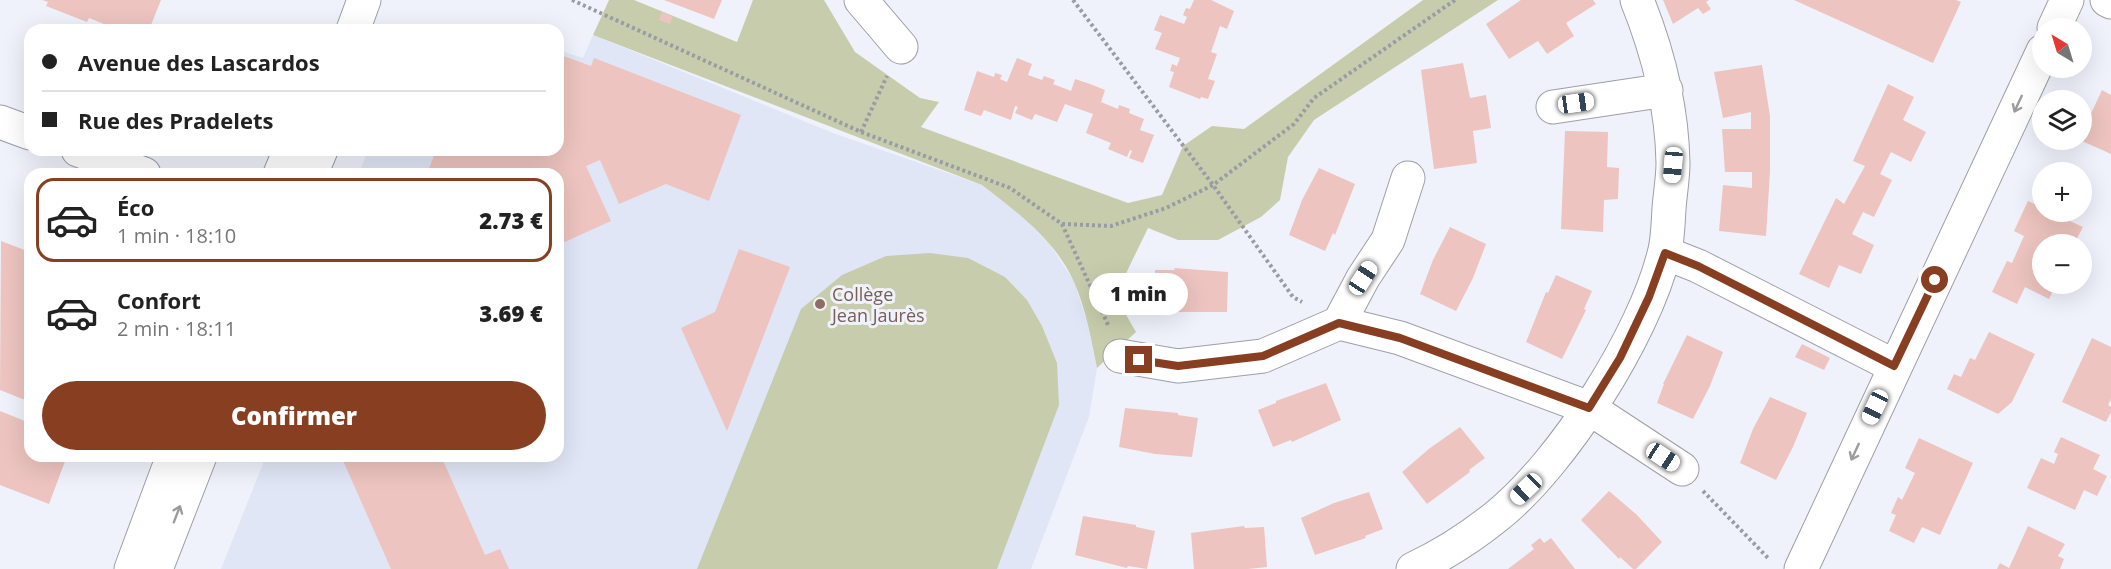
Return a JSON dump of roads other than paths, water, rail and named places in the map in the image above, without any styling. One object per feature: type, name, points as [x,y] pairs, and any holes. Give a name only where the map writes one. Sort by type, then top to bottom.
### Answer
[{"type":"street","points":[[354,24],[364,0]]},
{"type":"street","points":[[861,0],[901,47]]},
{"type":"street","points":[[1413,569],[1445,554],[1498,516],[1540,476],[1589,408],[1620,358],[1649,297],[1665,253],[1673,165],[1666,90],[1637,0]]},
{"type":"street","points":[[2059,18],[2067,0]]},
{"type":"street","points":[[1787,566],[1894,366],[2032,74]]},
{"type":"street","points":[[1553,107],[1666,90]]},
{"type":"street","points":[[0,122],[24,131]]},
{"type":"street","points":[[94,156],[128,168]]},
{"type":"street","points":[[1339,323],[1363,278],[1388,240],[1408,178]]},
{"type":"street","points":[[1665,253],[1698,266],[1894,366]]},
{"type":"street","points":[[1120,357],[1178,366],[1263,356],[1339,323],[1400,338],[1589,408],[1682,469]]},
{"type":"street","points":[[131,569],[170,462]]},
{"type":"street","points":[[156,569],[198,462]]},
{"type":"place","name":"Collège Jean Jaurès","points":[[820,304]]}]
